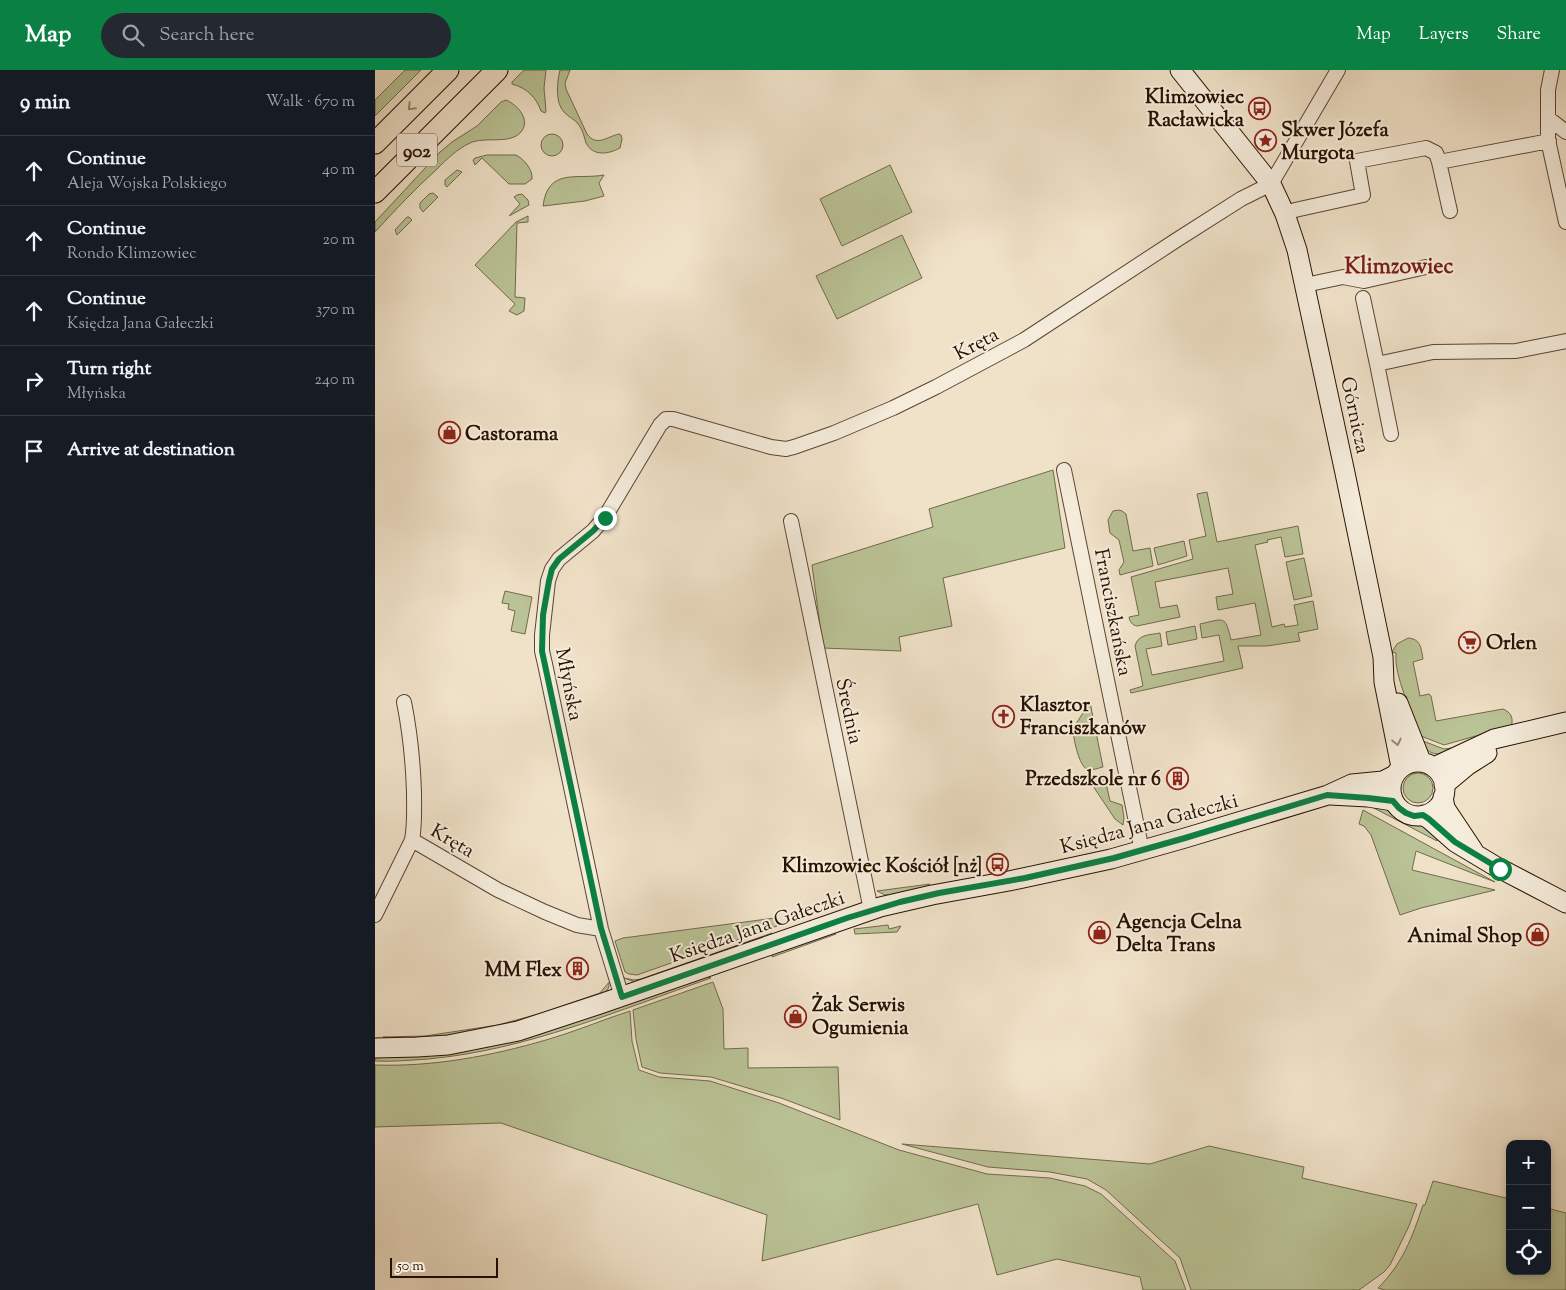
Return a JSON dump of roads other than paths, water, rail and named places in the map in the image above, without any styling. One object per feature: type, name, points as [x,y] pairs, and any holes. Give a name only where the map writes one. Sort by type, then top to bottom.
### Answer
[{"type":"main road","name":"902","points":[[375,143],[448,70]]},
{"type":"main road","name":"902","points":[[375,192],[497,70]]},
{"type":"main road","name":"Górnicza","points":[[1180,70],[1271,184],[1285,214],[1297,250],[1383,660],[1384,682],[1397,771]]},
{"type":"main road","name":"Górnicza","points":[[1383,660],[1397,699],[1427,764]]},
{"type":"main road","points":[[1566,722],[1494,739],[1427,764],[1411,762],[1397,771],[1391,784],[1393,801],[1399,808],[1414,816],[1432,812],[1439,806],[1444,791],[1468,765],[1491,750],[1566,731]]},
{"type":"main road","points":[[1427,764],[1441,775],[1445,808],[1475,853]]},
{"type":"main road","name":"Księdza Jana Gałeczki","points":[[375,1048],[425,1047],[474,1041],[518,1031],[622,997],[871,910],[932,895],[1050,873],[1142,851],[1327,795],[1352,784],[1383,781],[1397,771]]},
{"type":"main road","name":"Księdza Jana Gałeczki","points":[[1327,795],[1393,801]]},
{"type":"main road","points":[[1423,815],[1455,842],[1566,904]]},
{"type":"street","points":[[1271,184],[1339,70]]},
{"type":"street","points":[[1552,70],[1548,90],[1549,141],[1566,222]]},
{"type":"street","points":[[1548,118],[1566,132]]},
{"type":"street","points":[[1439,162],[1549,141]]},
{"type":"street","points":[[1285,214],[1295,210],[1363,195],[1357,161],[1425,148],[1436,152],[1450,211]]},
{"type":"street","name":"Kręta","points":[[673,419],[771,447],[794,447],[834,433],[919,396],[1024,340],[1191,230],[1241,199],[1271,184]]},
{"type":"street","points":[[1305,285],[1343,277],[1365,281],[1426,268]]},
{"type":"street","points":[[1363,298],[1391,434]]},
{"type":"street","points":[[1377,364],[1433,352],[1516,351],[1566,341]]},
{"type":"street","name":"Młyńska","points":[[622,997],[601,928],[542,651],[543,615],[552,569],[559,559],[593,531],[605,518],[661,425],[666,419],[673,419]]},
{"type":"street","name":"Franciszkańska","points":[[1064,470],[1142,851]]},
{"type":"street","name":"Średnia","points":[[791,521],[871,910]]},
{"type":"street","name":"Kręta","points":[[404,702],[410,735],[413,769],[415,825],[412,840],[498,890],[545,912],[577,925],[601,928]]},
{"type":"street","points":[[375,915],[412,840]]},
{"type":"place","name":"Klimzowiec Racławicka","points":[[1260,108]]},
{"type":"place","name":"Skwer Józefa Murgota","points":[[1265,141]]},
{"type":"place","name":"Castorama","points":[[449,433]]},
{"type":"place","name":"Orlen","points":[[1470,642]]},
{"type":"place","name":"Klasztor Franciszkanów","points":[[1004,716]]},
{"type":"place","name":"Przedszkole nr 6","points":[[1177,778]]},
{"type":"place","name":"Klimzowiec Kościół [nż]","points":[[998,865]]},
{"type":"place","name":"Agencja Celna Delta Trans","points":[[1100,933]]},
{"type":"place","name":"Animal Shop","points":[[1538,935]]},
{"type":"place","name":"MM Flex","points":[[578,969]]},
{"type":"place","name":"Żak Serwis Ogumienia","points":[[796,1016]]},
{"type":"district","name":"Klimzowiec","points":[[1399,265]]}]
